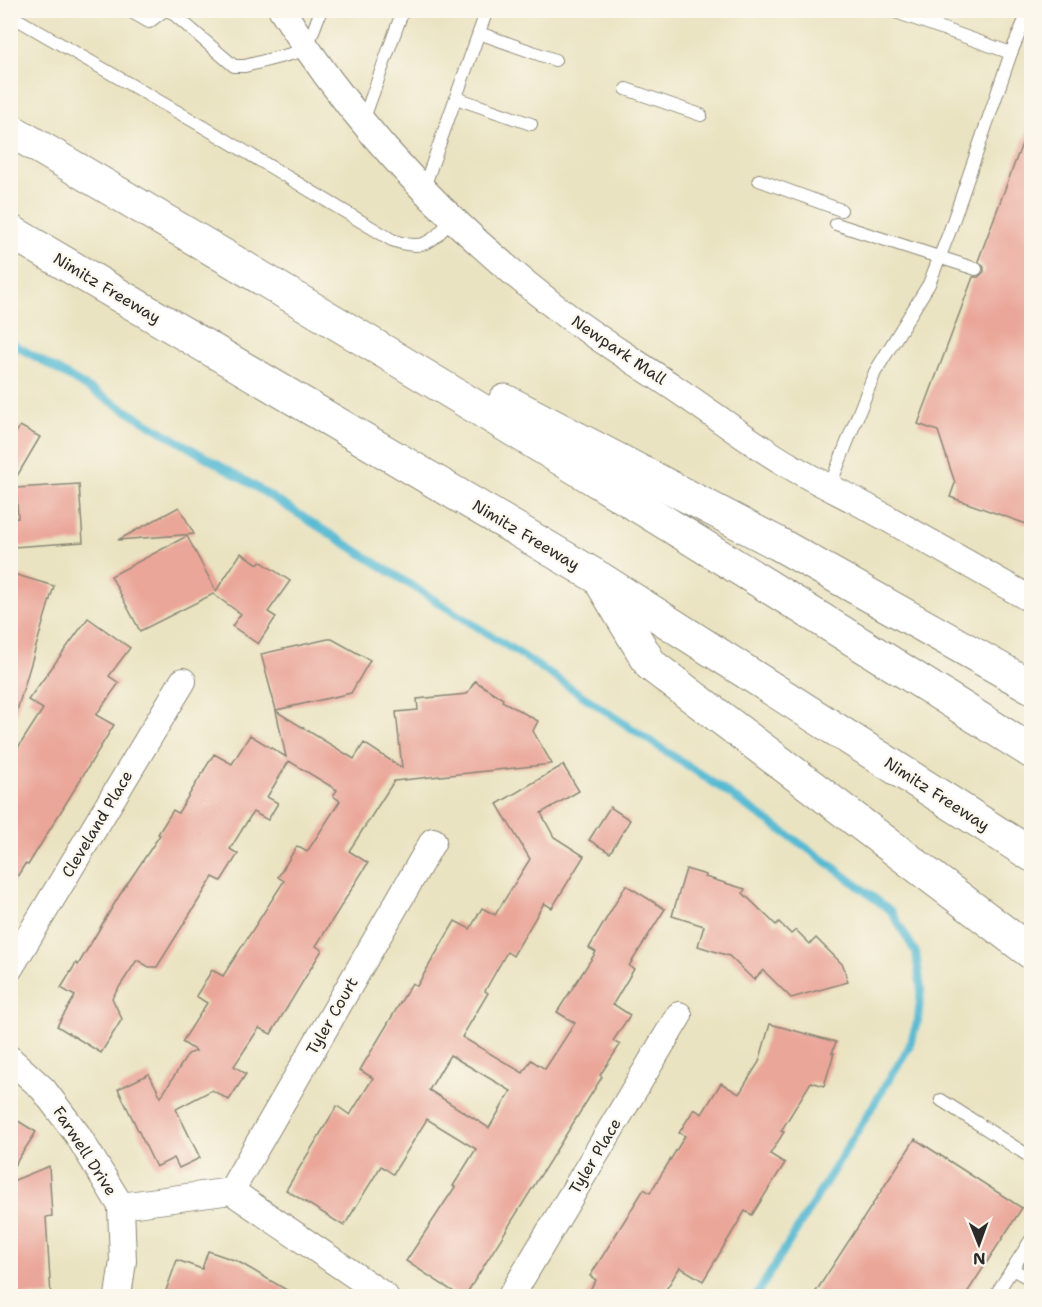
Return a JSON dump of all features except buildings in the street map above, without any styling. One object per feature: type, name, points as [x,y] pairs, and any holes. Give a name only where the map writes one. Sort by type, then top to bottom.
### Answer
[{"type":"highway","points":[[10,130],[213,249],[757,578],[1032,752]]},
{"type":"highway","name":"Nimitz Freeway","points":[[10,231],[599,578],[1032,855]]},
{"type":"highway","points":[[213,249],[777,543],[1032,687]]},
{"type":"highway","points":[[599,578],[651,665],[1032,953]]},
{"type":"street","name":"Newpark Mall","points":[[282,10],[306,50],[423,190],[452,220],[512,273],[601,340],[788,465],[1032,600]]},
{"type":"street","name":"Cleveland Place","points":[[10,968],[183,681]]},
{"type":"street","name":"Tyler Court","points":[[231,1191],[433,841]]},
{"type":"street","name":"Tyler Place","points":[[511,1296],[679,1015]]},
{"type":"street","name":"Farwell Drive","points":[[10,1059],[43,1089],[77,1134],[121,1206],[123,1261],[118,1296]]},
{"type":"street","points":[[121,1206],[231,1191],[385,1296]]},
{"type":"lane","points":[[128,10],[149,22],[167,10],[234,66],[245,66],[306,50],[321,10]]},
{"type":"lane","points":[[363,121],[403,10]]},
{"type":"lane","points":[[423,190],[487,10]]},
{"type":"lane","points":[[890,10],[1011,53]]},
{"type":"lane","points":[[829,488],[875,372],[929,284],[1011,53],[1029,10]]},
{"type":"lane","points":[[10,15],[221,137],[392,240],[405,245],[418,246],[430,242],[452,220]]},
{"type":"lane","points":[[479,33],[555,60]]},
{"type":"lane","points":[[626,89],[701,115]]},
{"type":"lane","points":[[456,98],[531,124]]},
{"type":"lane","points":[[759,180],[841,210]]},
{"type":"lane","points":[[836,224],[976,269]]},
{"type":"lane","points":[[940,1100],[1032,1158]]},
{"type":"lane","points":[[994,1296],[1032,1238]]},
{"type":"lane","points":[[1012,1269],[1032,1280]]},
{"type":"waterway","points":[[10,342],[251,484],[520,654],[715,784],[824,860],[891,911],[916,953],[921,990],[918,1020],[909,1047],[756,1296]]}]
